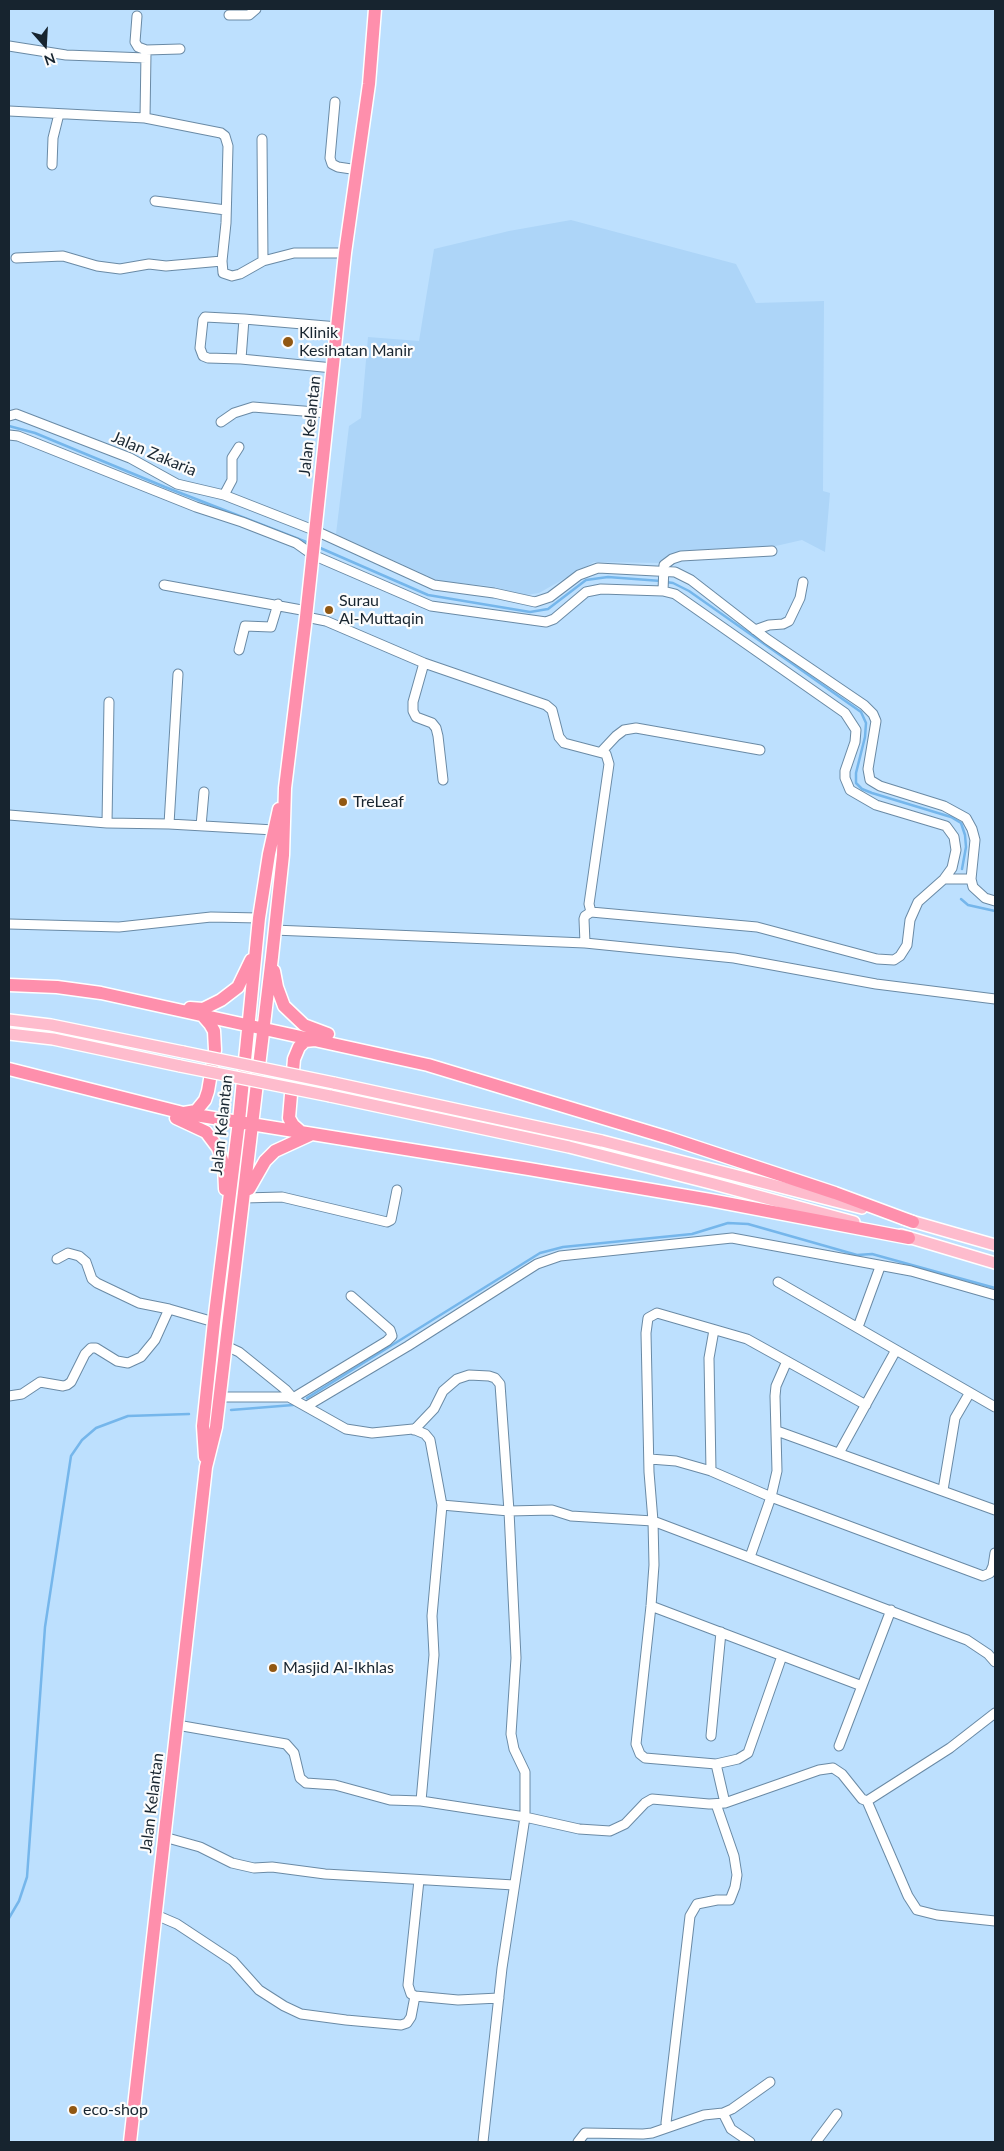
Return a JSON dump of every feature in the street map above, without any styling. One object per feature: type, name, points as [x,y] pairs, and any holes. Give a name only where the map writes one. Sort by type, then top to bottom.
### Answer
[{"type":"highway","name":"Jalan Kelantan","points":[[130,2142],[206,1467],[216,1427],[220,1397],[264,1030],[283,855],[285,788],[346,253],[369,84],[375,9]]},
{"type":"highway","name":"Jalan Kelantan","points":[[206,1467],[203,1426],[239,1121],[257,931],[274,830],[285,788]]},
{"type":"highway","points":[[148,1004],[203,1008],[221,1000],[238,987],[250,965],[257,931]]},
{"type":"highway","points":[[272,956],[277,987],[284,1006],[304,1025],[314,1030],[363,1043],[392,1056]]},
{"type":"highway","points":[[9,985],[58,987],[92,992],[392,1056],[598,1115],[834,1193],[913,1222]]},
{"type":"highway","points":[[183,1114],[196,1110],[205,1100],[208,1091],[215,1050],[214,1031],[203,1016]]},
{"type":"highway","points":[[307,1133],[293,1125],[289,1118],[294,1059],[299,1047],[305,1041],[319,1039]]},
{"type":"highway","points":[[9,1069],[183,1114],[253,1123],[710,1200],[909,1238]]},
{"type":"highway","points":[[151,1107],[206,1132],[218,1148],[224,1166],[227,1224]]},
{"type":"highway","points":[[244,1198],[265,1161],[283,1146],[307,1133]]},
{"type":"main road","points":[[9,1020],[51,1025],[334,1083],[602,1141],[995,1245]]},
{"type":"main road","points":[[9,1034],[53,1039],[569,1147],[714,1184],[995,1263]]},
{"type":"street","points":[[229,15],[249,15],[256,9]]},
{"type":"street","points":[[137,16],[135,42],[146,54],[145,118]]},
{"type":"street","points":[[9,46],[73,55],[146,54],[180,49]]},
{"type":"street","points":[[335,102],[330,158],[332,164],[338,167],[358,170]]},
{"type":"street","points":[[9,111],[145,118],[221,133],[225,136],[228,146],[223,273],[232,276],[240,274],[263,261],[294,253],[346,253]]},
{"type":"street","points":[[52,165],[54,138],[59,114]]},
{"type":"street","points":[[262,139],[263,261]]},
{"type":"street","points":[[155,201],[226,210]]},
{"type":"street","points":[[16,258],[63,256],[97,266],[120,269],[149,264],[166,266],[222,261]]},
{"type":"street","points":[[333,368],[241,358],[208,358],[203,356],[200,348],[202,320],[205,317],[244,319],[338,327]]},
{"type":"street","points":[[241,358],[244,319]]},
{"type":"street","points":[[221,422],[234,412],[253,407],[328,413]]},
{"type":"street","name":"Jalan Zakaria","points":[[9,416],[16,414],[130,458],[177,484],[201,493],[224,496],[314,543]]},
{"type":"street","points":[[9,435],[18,436],[296,544],[314,543],[434,585],[494,593],[526,601],[542,601],[579,575],[598,568],[675,572],[691,580],[754,630],[864,705],[873,714],[876,721],[868,770],[870,780],[880,786],[944,806],[966,818],[972,829],[974,840],[971,879],[977,892],[985,898],[995,901]]},
{"type":"street","points":[[224,496],[232,480],[232,458],[239,447]]},
{"type":"street","points":[[196,506],[201,493]]},
{"type":"street","points":[[314,543],[430,606],[535,622],[546,622],[554,619],[586,592],[601,589],[663,589],[675,594],[845,713],[856,730],[855,742],[845,771],[845,778],[850,790],[876,805],[946,826],[952,831],[956,850],[952,868],[944,879],[918,902],[910,920],[907,946],[900,956],[894,960],[877,959],[756,927],[592,912],[585,916],[584,919],[584,941]]},
{"type":"street","points":[[663,589],[664,565],[672,559],[681,556],[772,551]]},
{"type":"street","points":[[754,630],[789,621],[800,598],[802,582]]},
{"type":"street","points":[[164,585],[278,604],[326,621],[424,663],[546,705],[552,710],[559,737],[564,744],[601,752],[608,756],[609,764],[589,904],[592,912]]},
{"type":"street","points":[[239,650],[245,626],[271,627],[278,604]]},
{"type":"street","points":[[424,663],[413,702],[413,711],[416,717],[432,723],[436,728],[443,780]]},
{"type":"street","points":[[170,824],[178,674]]},
{"type":"street","points":[[107,823],[109,702]]},
{"type":"street","points":[[601,752],[624,730],[636,728],[760,750]]},
{"type":"street","points":[[201,826],[204,792]]},
{"type":"street","points":[[9,815],[107,823],[170,824],[274,830]]},
{"type":"street","points":[[944,879],[971,879]]},
{"type":"street","points":[[9,924],[119,927],[211,918],[259,918]]},
{"type":"street","points":[[274,930],[584,941],[734,958],[876,984],[995,999]]},
{"type":"street","points":[[244,1198],[282,1197],[387,1222],[391,1220],[397,1190]]},
{"type":"street","points":[[307,1406],[548,1259],[635,1247],[729,1238],[910,1271],[995,1295]]},
{"type":"street","points":[[57,1259],[68,1253],[80,1256],[86,1262],[92,1278],[97,1283],[139,1303],[214,1322]]},
{"type":"street","points":[[858,1327],[880,1267]]},
{"type":"street","points":[[778,1282],[995,1408]]},
{"type":"street","points":[[220,1397],[293,1398],[387,1341],[392,1336],[390,1330],[351,1296]]},
{"type":"street","points":[[9,1396],[22,1394],[40,1382],[67,1385],[71,1382],[85,1354],[91,1348],[96,1348],[117,1361],[128,1363],[141,1357],[154,1340],[168,1309]]},
{"type":"street","points":[[782,1656],[748,1753],[738,1759],[716,1764],[645,1758],[640,1754],[636,1744],[651,1606],[653,1521],[649,1472],[646,1333],[648,1318],[657,1313],[748,1339],[866,1405]]},
{"type":"street","points":[[711,1471],[709,1358],[714,1330]]},
{"type":"street","points":[[226,1346],[239,1352],[286,1390],[293,1398],[346,1429],[372,1433],[414,1430],[426,1434],[430,1440],[442,1505],[432,1616],[434,1655],[421,1801]]},
{"type":"street","points":[[840,1453],[896,1350]]},
{"type":"street","points":[[750,1557],[771,1497],[777,1472],[776,1386],[787,1361]]},
{"type":"street","points":[[414,1430],[434,1409],[443,1391],[457,1379],[469,1375],[495,1378],[502,1390],[516,1658],[511,1734],[514,1749],[525,1772],[525,1817],[499,1998],[483,2142]]},
{"type":"street","points":[[943,1490],[955,1418],[969,1394]]},
{"type":"street","points":[[777,1430],[995,1510]]},
{"type":"street","points":[[650,1459],[676,1461],[711,1471],[771,1497],[983,1576],[990,1573],[995,1553]]},
{"type":"street","points":[[442,1505],[509,1511],[552,1510],[571,1516],[653,1521],[968,1640],[988,1654],[995,1662]]},
{"type":"street","points":[[651,1606],[862,1686]]},
{"type":"street","points":[[839,1746],[891,1610]]},
{"type":"street","points":[[711,1736],[721,1632]]},
{"type":"street","points":[[867,1801],[950,1748],[995,1714]]},
{"type":"street","points":[[177,1725],[286,1744],[294,1753],[300,1778],[306,1784],[335,1786],[390,1800],[421,1801],[525,1817],[579,1829],[610,1831],[625,1824],[645,1803],[652,1799],[720,1803],[819,1770],[833,1768],[842,1774],[862,1799],[867,1801],[908,1896],[916,1910],[937,1915],[995,1921]]},
{"type":"street","points":[[667,2127],[666,2120],[690,1916],[697,1904],[717,1900],[730,1900],[735,1888],[737,1875],[720,1803],[716,1764]]},
{"type":"street","points":[[164,1837],[200,1847],[232,1863],[254,1868],[272,1867],[325,1874],[514,1886]]},
{"type":"street","points":[[419,1880],[408,1985],[411,1994],[458,2000],[499,1998]]},
{"type":"street","points":[[156,1915],[177,1924],[233,1961],[259,1990],[301,2014],[401,2025],[407,2023],[411,2018],[415,1996]]},
{"type":"street","points":[[578,2142],[585,2133],[643,2134],[704,2115],[723,2113],[732,2109],[770,2082]]},
{"type":"street","points":[[723,2113],[731,2129],[750,2142]]},
{"type":"street","points":[[816,2142],[837,2114]]},
{"type":"shaded area","points":[[571,220],[736,264],[756,303],[824,301],[823,491],[830,493],[825,552],[802,540],[767,548],[726,552],[677,553],[662,563],[594,562],[539,593],[526,595],[489,586],[439,581],[336,534],[349,426],[361,418],[368,337],[419,341],[434,249],[509,231]]},
{"type":"waterway","points":[[9,426],[35,433],[165,487],[309,543]]},
{"type":"waterway","points":[[318,547],[428,595],[530,612],[548,609],[586,580],[608,577],[661,581]]},
{"type":"waterway","points":[[666,582],[673,583],[689,591],[861,712],[866,723],[865,737],[856,773],[856,783],[862,789],[872,793],[951,817],[961,823],[966,847],[962,869]]},
{"type":"waterway","points":[[961,899],[968,905],[995,911]]},
{"type":"waterway","points":[[307,1398],[540,1253],[563,1247],[692,1234],[728,1223],[748,1224],[857,1255],[872,1254],[995,1288]]},
{"type":"waterway","points":[[231,1410],[293,1405]]},
{"type":"waterway","points":[[9,1918],[19,1901],[27,1877],[45,1627],[71,1456],[82,1440],[96,1428],[128,1416],[189,1414]]},
{"type":"place","name":"Klinik Kesihatan Manir","points":[[288,342]]},
{"type":"place","name":"Surau Al-Muttaqin","points":[[329,610]]},
{"type":"place","name":"TreLeaf","points":[[343,802]]},
{"type":"place","name":"Masjid Al-Ikhlas","points":[[273,1668]]},
{"type":"place","name":"eco-shop","points":[[73,2110]]}]
